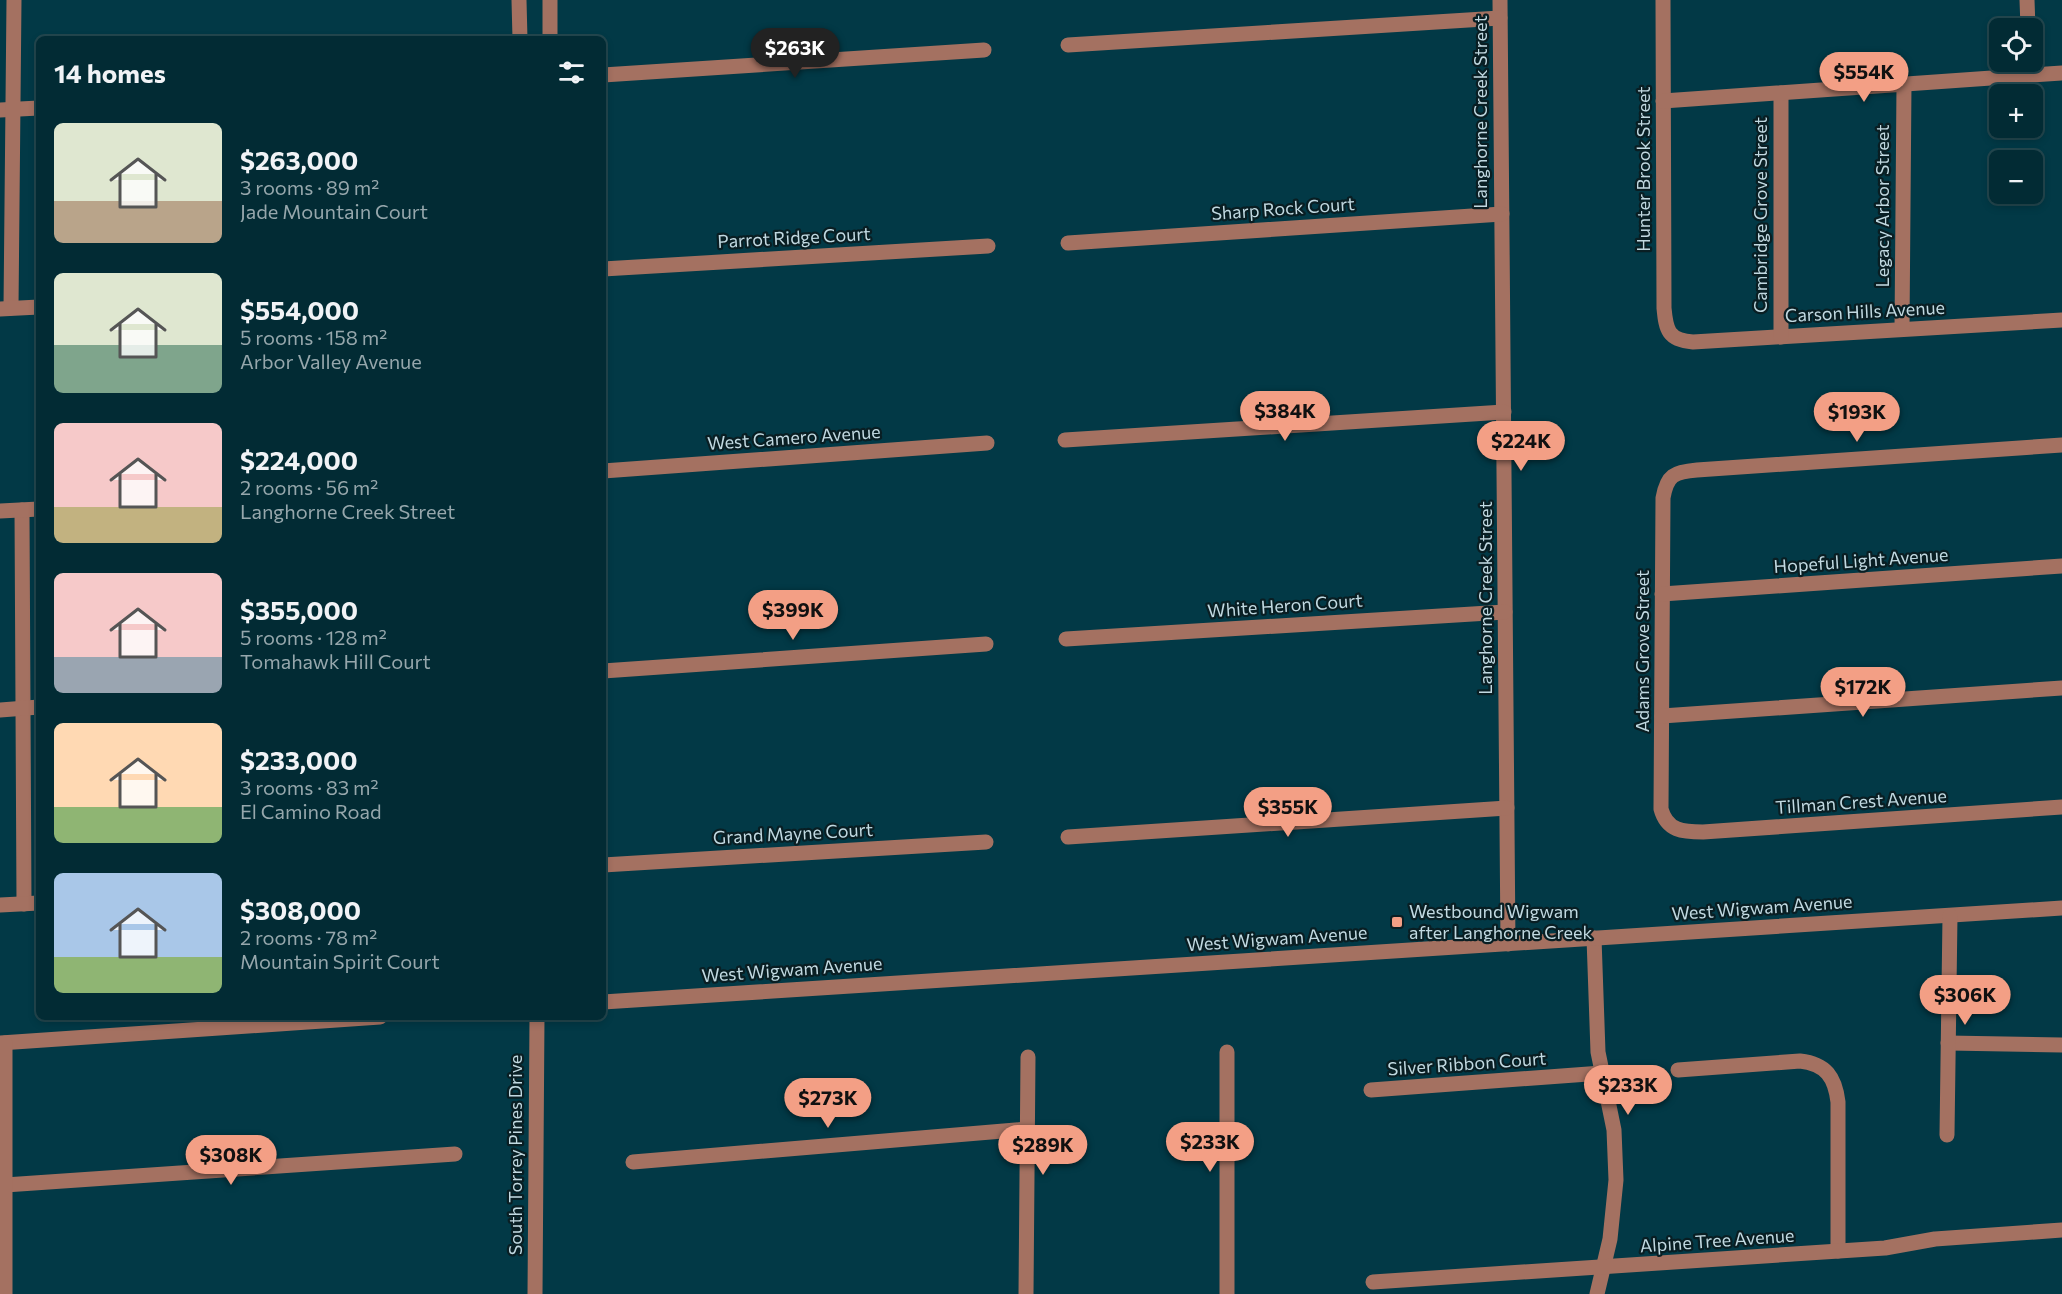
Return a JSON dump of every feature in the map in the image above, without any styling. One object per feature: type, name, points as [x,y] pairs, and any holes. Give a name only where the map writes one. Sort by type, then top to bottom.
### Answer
[{"type":"street","points":[[14,0],[6,110],[5,309],[36,307]]},
{"type":"street","points":[[519,0],[520,36]]},
{"type":"street","points":[[550,0],[550,36]]},
{"type":"street","name":"Langhorne Creek Street","points":[[1500,0],[1508,944]]},
{"type":"street","name":"Hunter Brook Street","points":[[1663,0],[1664,308],[1667,328],[1672,336]]},
{"type":"street","points":[[2027,0],[2028,18]]},
{"type":"street","points":[[1068,45],[1500,18]]},
{"type":"street","points":[[606,75],[984,50]]},
{"type":"street","points":[[2043,70],[2062,73]]},
{"type":"street","points":[[1663,101],[1904,84],[1999,72]]},
{"type":"street","name":"Legacy Arbor Street","points":[[1902,329],[1904,84]]},
{"type":"street","name":"Cambridge Grove Street","points":[[1780,93],[1780,337]]},
{"type":"street","points":[[6,110],[36,108]]},
{"type":"street","name":"Sharp Rock Court","points":[[1068,243],[1502,214]]},
{"type":"street","name":"Parrot Ridge Court","points":[[606,269],[988,246]]},
{"type":"street","name":"Carson Hills Avenue","points":[[1672,336],[1680,341],[1693,342],[2062,320]]},
{"type":"street","points":[[1065,440],[1504,412]]},
{"type":"street","name":"West Camero Avenue","points":[[606,471],[987,443]]},
{"type":"street","name":"Adams Grove Street","points":[[1666,822],[1661,809],[1662,594],[1663,498],[1668,480],[1675,474],[1697,470],[2062,445]]},
{"type":"street","points":[[0,511],[36,509]]},
{"type":"street","points":[[0,905],[32,903],[22,708],[22,510]]},
{"type":"street","name":"Hopeful Light Avenue","points":[[1662,594],[2062,566]]},
{"type":"street","name":"White Heron Court","points":[[1066,639],[1505,612]]},
{"type":"street","points":[[606,671],[986,645]]},
{"type":"street","points":[[1662,716],[2062,688]]},
{"type":"street","points":[[0,710],[36,707]]},
{"type":"street","points":[[1068,837],[1507,807]]},
{"type":"street","name":"Tillman Crest Avenue","points":[[1666,822],[1673,828],[1685,832],[1703,832],[2062,807]]},
{"type":"street","name":"Grand Mayne Court","points":[[606,865],[986,842]]},
{"type":"street","name":"West Wigwam Avenue","points":[[606,1002],[2062,908]]},
{"type":"street","points":[[1947,1135],[1950,916]]},
{"type":"street","points":[[1594,938],[1598,1052],[1614,1130],[1616,1180],[1610,1239],[1598,1294]]},
{"type":"street","points":[[5,1294],[3,1043],[336,1020]]},
{"type":"street","name":"South Torrey Pines Drive","points":[[535,1294],[537,1020]]},
{"type":"street","points":[[1948,1043],[2062,1045]]},
{"type":"street","points":[[1227,1052],[1227,1294]]},
{"type":"street","points":[[1026,1294],[1028,1057]]},
{"type":"street","points":[[1678,1070],[1800,1060],[1812,1062],[1829,1074],[1836,1086],[1838,1102],[1838,1251]]},
{"type":"street","name":"Silver Ribbon Court","points":[[1371,1090],[1602,1074]]},
{"type":"street","points":[[633,1162],[1027,1129]]},
{"type":"street","points":[[5,1185],[455,1154]]},
{"type":"street","name":"Alpine Tree Avenue","points":[[1373,1282],[1885,1248],[1935,1239],[2062,1230]]},
{"type":"place","name":"Westbound Wigwam after Langhorne Creek","points":[[1397,922]]}]
